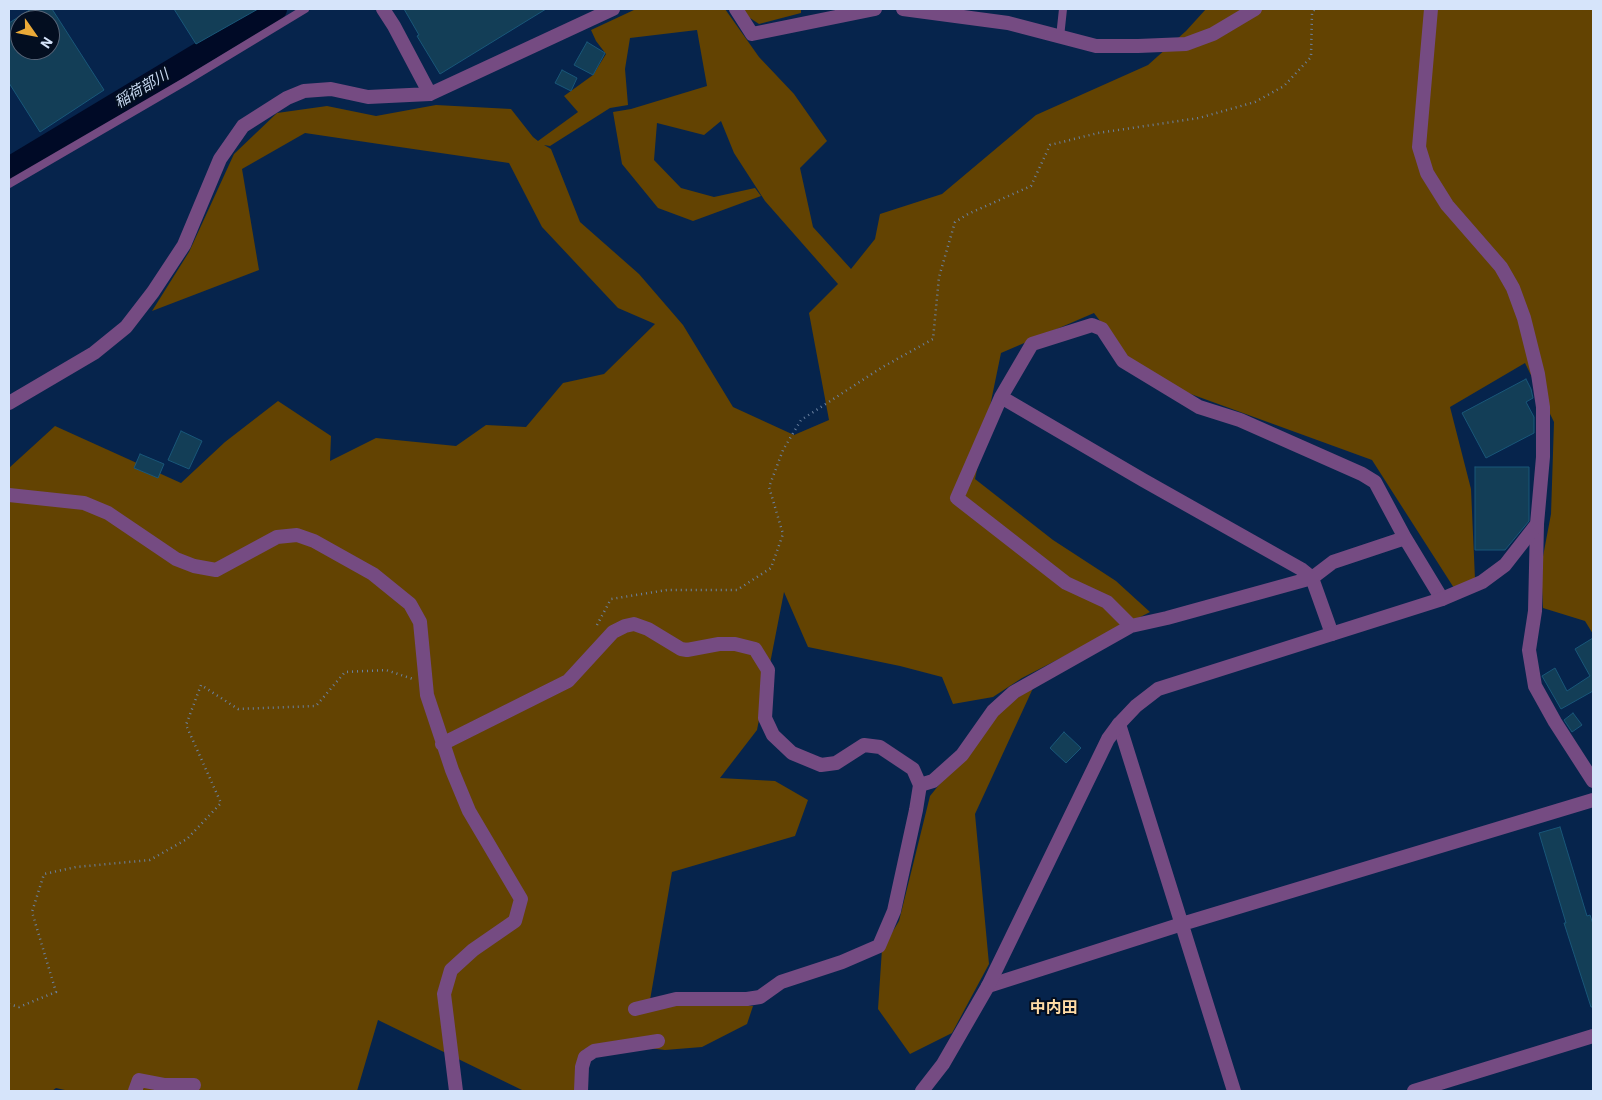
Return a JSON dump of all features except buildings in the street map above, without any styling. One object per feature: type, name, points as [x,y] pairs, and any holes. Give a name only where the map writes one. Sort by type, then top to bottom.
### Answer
[{"type":"street","points":[[383,9],[430,94]]},
{"type":"street","points":[[9,403],[94,353],[126,327],[153,292],[184,245],[220,158],[243,126],[287,98],[304,91],[331,89],[368,97],[430,94],[613,9]]},
{"type":"street","points":[[736,9],[752,34],[875,9]]},
{"type":"street","points":[[903,9],[1008,23],[1096,46],[1186,44],[1214,34],[1255,9]]},
{"type":"street","points":[[1431,9],[1419,148],[1427,173],[1447,206],[1501,267],[1513,288],[1524,318],[1538,374],[1542,407],[1542,457],[1537,524],[1535,611],[1528,650],[1535,686],[1555,722],[1593,781]]},
{"type":"street","points":[[1131,626],[1107,602],[1066,583],[957,498],[1001,397],[1032,344],[1092,326],[1102,329],[1124,361],[1199,407],[1240,420],[1362,474],[1375,482],[1405,538],[1442,600]]},
{"type":"street","points":[[1001,397],[1301,569],[1312,578],[1332,634]]},
{"type":"street","points":[[9,495],[84,503],[108,513],[176,558],[194,566],[216,570],[277,537],[297,535],[314,541],[373,574],[410,604],[420,622],[427,694],[442,744],[469,811],[521,899],[515,921],[473,950],[451,970],[444,994],[456,1091]]},
{"type":"street","points":[[922,1091],[943,1064],[988,986],[1108,740],[1119,724],[1136,706],[1158,689],[1442,600],[1482,582],[1506,565],[1537,524]]},
{"type":"street","points":[[920,786],[933,781],[962,755],[993,711],[1014,692],[1131,626],[1312,578],[1333,562],[1405,538]]},
{"type":"street","points":[[442,744],[568,681],[613,632],[634,624],[648,629],[681,649],[687,650],[719,644],[735,644],[755,649],[768,670],[765,718],[773,735],[792,753],[821,765],[836,763],[864,745],[880,747],[913,769],[920,786],[894,911],[880,946],[842,962],[781,982],[760,997],[747,999],[676,999],[635,1009]]},
{"type":"street","points":[[1119,724],[1234,1091]]},
{"type":"street","points":[[988,986],[1182,924],[1593,800]]},
{"type":"street","points":[[1414,1091],[1593,1036]]},
{"type":"street","points":[[581,1091],[582,1068],[585,1057],[594,1051],[658,1041]]},
{"type":"street","points":[[135,1091],[139,1080],[165,1084],[194,1085]]},
{"type":"lane","points":[[9,184],[305,9]]},
{"type":"lane","points":[[1060,37],[1063,9]]},
{"type":"path","points":[[597,625],[611,599],[667,590],[737,590],[771,568],[783,534],[769,487],[783,450],[801,420],[881,368],[933,339],[939,277],[955,222],[968,214],[1031,186],[1050,144],[1098,132],[1200,118],[1255,102],[1284,86],[1311,57],[1312,12],[1314,9]]},
{"type":"path","points":[[9,1004],[19,1007],[56,992],[32,912],[44,874],[76,867],[150,860],[187,838],[221,803],[186,725],[201,685],[238,709],[316,706],[344,672],[386,670],[426,683]]},
{"type":"shaded area","points":[[636,9],[725,9],[759,57],[794,94],[827,141],[800,168],[813,227],[851,269],[875,239],[880,214],[942,194],[1036,115],[1148,65],[1186,31],[1206,9],[1593,9],[1593,634],[1585,621],[1543,608],[1541,567],[1551,514],[1554,422],[1525,363],[1450,407],[1471,489],[1475,579],[1454,588],[1372,460],[1188,393],[1129,360],[1094,313],[1001,353],[975,479],[1053,540],[1116,581],[1150,612],[1022,678],[993,697],[953,704],[942,677],[900,666],[808,647],[784,592],[757,730],[720,778],[775,781],[808,800],[795,836],[672,872],[649,1006],[753,1006],[747,1024],[702,1047],[665,1050],[607,1043],[583,1050],[575,1068],[576,1091],[524,1091],[378,1020],[357,1091],[69,1091],[56,1088],[52,1091],[9,1091],[9,468],[55,426],[181,483],[225,442],[278,401],[331,436],[330,461],[376,438],[456,446],[486,425],[526,427],[563,383],[604,374],[655,324],[618,308],[542,227],[509,163],[305,133],[242,169],[259,270],[152,311],[189,252],[234,154],[277,113],[327,106],[376,116],[436,105],[511,109],[538,141],[578,112],[564,96],[593,75],[606,54],[596,41],[591,30]],"holes":[[[697,30],[707,86],[631,109],[613,112],[622,164],[658,208],[693,221],[761,196],[755,188],[714,197],[681,188],[654,160],[657,123],[704,135],[721,121],[734,153],[765,201],[838,284],[809,313],[829,420],[794,435],[733,407],[683,325],[639,274],[580,222],[551,149],[544,145],[550,146],[610,108],[628,105],[625,69],[630,38]]]},
{"type":"shaded area","points":[[743,9],[801,9],[801,13],[759,24],[747,16]]},
{"type":"shaded area","points":[[1034,686],[975,814],[989,964],[952,1033],[910,1054],[878,1009],[882,949],[899,921],[930,796],[997,713]]},
{"type":"waterway","name":"稲荷部川","points":[[9,169],[275,9]]},
{"type":"district","name":"中内田","points":[[1054,1008]]}]
